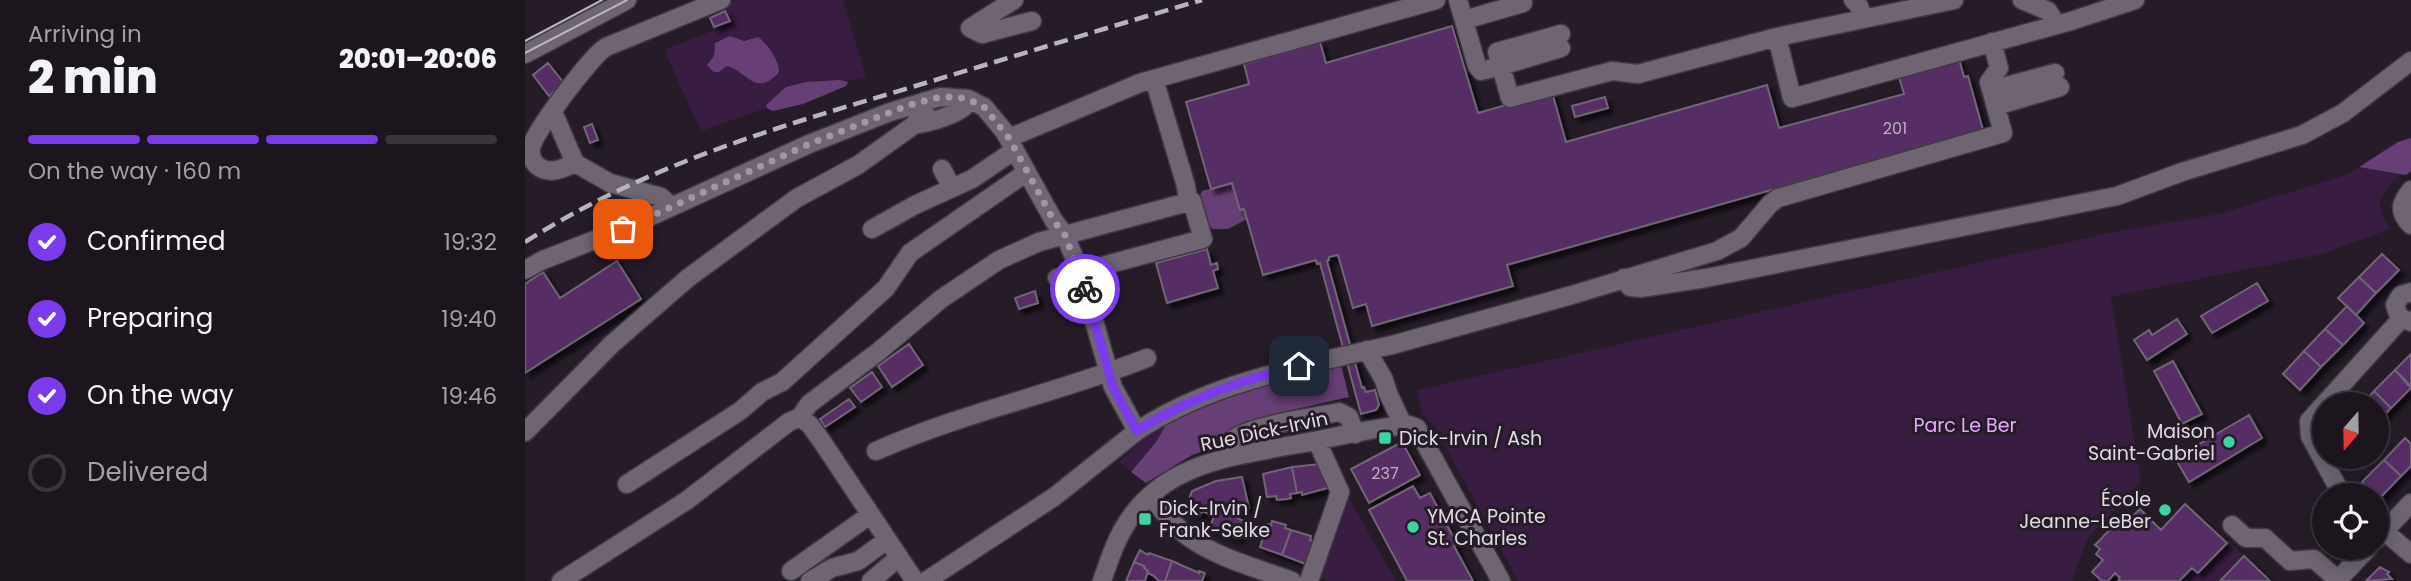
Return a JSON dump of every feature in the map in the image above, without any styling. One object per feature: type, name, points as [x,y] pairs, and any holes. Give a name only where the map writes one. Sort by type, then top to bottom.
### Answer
[{"type":"street","points":[[525,54],[627,0]]},
{"type":"street","points":[[575,163],[552,171],[530,168],[532,143],[600,51],[721,0]]},
{"type":"street","points":[[1014,0],[990,24],[1032,21]]},
{"type":"street","points":[[872,229],[979,175],[1012,144],[1129,87],[1436,0]]},
{"type":"street","points":[[1458,0],[1473,54],[1481,71],[1499,59],[1561,41]]},
{"type":"street","points":[[1853,0],[1859,6],[1863,18]]},
{"type":"street","points":[[1499,59],[1510,98],[1612,71],[1638,75],[1777,37],[1954,0]]},
{"type":"street","points":[[2022,0],[2048,11],[2057,25]]},
{"type":"street","points":[[1777,37],[1793,98],[2057,25],[2136,0]]},
{"type":"street","points":[[1464,20],[1523,4]]},
{"type":"street","points":[[926,581],[1038,508],[1137,431],[1184,404],[1221,388],[1572,295],[1727,247],[1749,230],[1770,204],[1779,198],[2003,133],[1989,82],[1999,68],[1992,42]]},
{"type":"street","points":[[1624,278],[1627,285],[1641,288],[1706,278],[2117,196],[2182,172],[2302,135],[2337,117],[2411,61]]},
{"type":"street","points":[[1154,79],[1186,186],[1188,202]]},
{"type":"street","points":[[1994,98],[2058,80]]},
{"type":"street","points":[[525,270],[543,260],[607,236],[809,144],[890,112],[946,96],[971,100],[984,107],[1012,144],[1054,221],[1065,235],[1080,272],[1109,373],[1119,400],[1137,431]]},
{"type":"street","points":[[914,125],[961,109],[971,100]]},
{"type":"street","points":[[525,432],[612,344],[688,278],[797,198],[858,165],[914,125],[925,109],[925,101]]},
{"type":"street","points":[[553,112],[575,163],[610,183],[661,197],[672,207]]},
{"type":"street","points":[[942,169],[952,188]]},
{"type":"street","points":[[627,484],[740,411],[754,397],[782,382],[886,288],[911,253],[1027,172]]},
{"type":"street","points":[[2411,190],[2403,200],[2401,208],[2411,225]]},
{"type":"street","points":[[561,581],[686,501],[789,422],[800,418],[809,404],[962,283],[1039,242],[1192,201],[1203,239],[1057,278]]},
{"type":"street","points":[[2335,483],[2310,436],[2309,421],[2406,321],[2396,312],[2396,302],[2401,295],[2411,292]]},
{"type":"street","points":[[1355,353],[1395,390],[1406,425],[1417,428],[1501,581]]},
{"type":"street","points":[[876,451],[926,430],[1109,373],[1147,358]]},
{"type":"street","points":[[1229,457],[1228,446],[1231,441],[1245,431],[1339,412],[1349,417],[1355,434]]},
{"type":"street","points":[[800,418],[818,435],[915,581]]},
{"type":"street","name":"Rue Dick-Irvin","points":[[1102,581],[1122,529],[1150,496],[1179,474],[1201,464],[1229,457],[1406,425]]},
{"type":"street","points":[[1309,581],[1340,492],[1317,441]]},
{"type":"street","points":[[1150,496],[1176,526],[1199,544],[1292,581]]},
{"type":"street","points":[[2389,523],[2411,503]]},
{"type":"street","points":[[792,571],[870,515]]},
{"type":"street","points":[[2232,525],[2246,538],[2265,538],[2290,561],[2314,559],[2338,580],[2357,560]]},
{"type":"street","points":[[2389,539],[2411,554]]},
{"type":"street","points":[[810,581],[832,568],[852,564],[887,540]]},
{"type":"street","points":[[871,581],[898,558]]},
{"type":"green space","points":[[736,0],[843,0],[866,77],[790,87],[778,94],[766,105],[767,108],[701,131],[664,50],[714,30],[714,27],[729,21],[725,11],[726,4]],"holes":[[[720,39],[763,41],[774,56],[745,75],[727,66],[722,71],[714,50]]]},
{"type":"green space","name":"Parc Le Ber","points":[[2371,160],[2400,175],[2388,187],[2381,200],[2382,214],[2392,228],[2322,254],[2111,297],[2141,481],[2088,538],[2072,581],[1518,581],[1435,427],[1422,414],[1417,390],[2113,232],[2219,214],[2346,175]]},
{"type":"green space","points":[[1167,423],[1156,442],[1131,472],[1119,462],[1147,435]]},
{"type":"green space","points":[[1347,495],[1396,581],[1330,581],[1316,576]]},
{"type":"green space","points":[[2229,541],[2244,556],[2220,581],[2179,581],[2192,568],[2198,573]]},
{"type":"shaded area","points":[[730,36],[744,41],[758,37],[772,53],[779,72],[764,83],[758,83],[727,66],[714,72],[707,65],[714,56],[715,43]]},
{"type":"shaded area","points":[[806,82],[848,82],[846,86],[803,104],[773,111],[767,108],[766,105],[786,87]]},
{"type":"shaded area","points":[[2411,138],[2411,171],[2406,175],[2359,167],[2398,142]]},
{"type":"shaded area","points":[[1232,183],[1247,219],[1228,229],[1213,229],[1201,211],[1200,195],[1202,191]]},
{"type":"shaded area","points":[[1341,365],[1349,397],[1274,414],[1274,421],[1224,445],[1192,455],[1146,483],[1131,472],[1156,442],[1167,423],[1194,407],[1246,387]]},
{"type":"building","points":[[725,11],[730,21],[714,27],[710,18]]},
{"type":"building","points":[[1452,26],[1478,113],[1552,92],[1566,142],[1767,85],[1779,128],[1904,94],[1899,77],[1959,59],[1964,77],[1968,76],[1983,130],[1507,265],[1513,286],[1372,326],[1366,304],[1353,308],[1338,255],[1329,257],[1327,261],[1362,388],[1364,387],[1366,392],[1375,390],[1379,405],[1376,410],[1361,414],[1320,263],[1317,264],[1316,260],[1263,275],[1244,209],[1240,210],[1232,183],[1211,189],[1186,102],[1249,84],[1244,64],[1320,42],[1326,63]]},
{"type":"building","points":[[548,63],[564,83],[549,96],[533,75]]},
{"type":"building","points":[[1605,97],[1608,108],[1575,117],[1572,106]]},
{"type":"building","points":[[592,124],[598,140],[590,143],[584,127]]},
{"type":"building","points":[[1207,249],[1211,265],[1217,263],[1218,269],[1213,271],[1218,288],[1167,303],[1156,263]]},
{"type":"building","points":[[2382,254],[2399,270],[2376,293],[2359,277]]},
{"type":"building","points":[[617,261],[641,299],[525,373],[525,284],[543,272],[560,298]]},
{"type":"building","points":[[2359,277],[2376,293],[2356,315],[2338,298]]},
{"type":"building","points":[[2257,283],[2268,301],[2212,333],[2201,316]]},
{"type":"building","points":[[1035,291],[1038,303],[1019,309],[1015,298]]},
{"type":"building","points":[[2347,306],[2364,323],[2343,345],[2325,329]]},
{"type":"building","points":[[2177,319],[2187,334],[2147,360],[2134,340],[2149,330],[2152,335]]},
{"type":"building","points":[[2325,329],[2343,345],[2321,367],[2304,351]]},
{"type":"building","points":[[909,344],[923,365],[892,387],[878,366]]},
{"type":"building","points":[[2304,351],[2321,367],[2300,390],[2283,374]]},
{"type":"building","points":[[2411,354],[2411,386],[2395,370]]},
{"type":"building","points":[[2173,361],[2202,414],[2182,424],[2154,371]]},
{"type":"building","points":[[2395,370],[2411,388],[2391,408],[2389,392],[2374,391]]},
{"type":"building","points":[[872,372],[882,387],[861,402],[850,388]]},
{"type":"building","points":[[849,399],[855,407],[825,427],[820,419]]},
{"type":"building","points":[[2249,415],[2262,438],[2189,482],[2175,458]]},
{"type":"building","points":[[2405,438],[2411,444],[2411,466],[2401,476],[2389,465],[2389,455]]},
{"type":"building","points":[[1402,442],[1420,475],[1369,503],[1351,469]]},
{"type":"building","points":[[1319,464],[1331,487],[1302,495],[1302,492],[1297,493],[1292,467]]},
{"type":"building","points":[[2389,465],[2401,476],[2389,489],[2389,483],[2362,482],[2375,469],[2389,469]]},
{"type":"building","points":[[1292,467],[1297,493],[1290,494],[1291,498],[1287,499],[1267,497],[1263,474]]},
{"type":"building","points":[[1242,477],[1249,508],[1239,510],[1237,518],[1244,521],[1238,539],[1210,528],[1214,516],[1202,511],[1200,516],[1185,510],[1192,491],[1216,481]]},
{"type":"building","name":"YMCA Pointe St. Charles","points":[[1413,486],[1420,498],[1430,493],[1473,581],[1407,581],[1369,510]]},
{"type":"building","points":[[2185,504],[2227,543],[2198,573],[2192,568],[2179,581],[2118,581],[2120,578],[2115,573],[2108,581],[2102,581],[2092,572],[2103,560],[2096,554],[2100,549],[2095,545],[2121,518],[2126,523],[2140,509],[2161,530]]},
{"type":"building","points":[[1272,521],[1286,525],[1285,528],[1291,530],[1282,555],[1260,547],[1268,524],[1271,525]]},
{"type":"building","points":[[1291,530],[1311,536],[1310,540],[1316,542],[1308,565],[1282,555]]},
{"type":"building","points":[[1140,550],[1148,555],[1149,553],[1172,561],[1165,581],[1159,581],[1148,573],[1144,566],[1134,562]]},
{"type":"building","points":[[2244,556],[2270,581],[2220,581]]},
{"type":"building","points":[[1172,561],[1205,573],[1202,581],[1165,581]]},
{"type":"building","points":[[1134,562],[1148,571],[1145,581],[1126,581]]},
{"type":"building","points":[[2380,567],[2389,572],[2387,574],[2392,579],[2366,581]]},
{"type":"tram line","points":[[525,41],[602,0]]},
{"type":"tram line","points":[[525,53],[627,0]]},
{"type":"railway","points":[[525,242],[571,215],[665,169],[762,133],[1202,0]]},
{"type":"way so far","points":[[623,229],[809,144],[909,105],[940,97],[955,97],[974,101],[984,107],[1009,138],[1054,221],[1065,235],[1085,289]]},
{"type":"place","name":"Dick-Irvin / Ash","points":[[1385,438]]},
{"type":"place","name":"Maison Saint-Gabriel","points":[[2229,442]]},
{"type":"place","name":"École Jeanne-LeBer","points":[[2165,510]]},
{"type":"place","name":"Dick-Irvin / Frank-Selke","points":[[1145,519]]},
{"type":"place","name":"YMCA Pointe St. Charles","points":[[1413,527]]},
{"type":"route","points":[[1085,289],[1113,387],[1137,431],[1184,404],[1221,388],[1299,366]]}]
